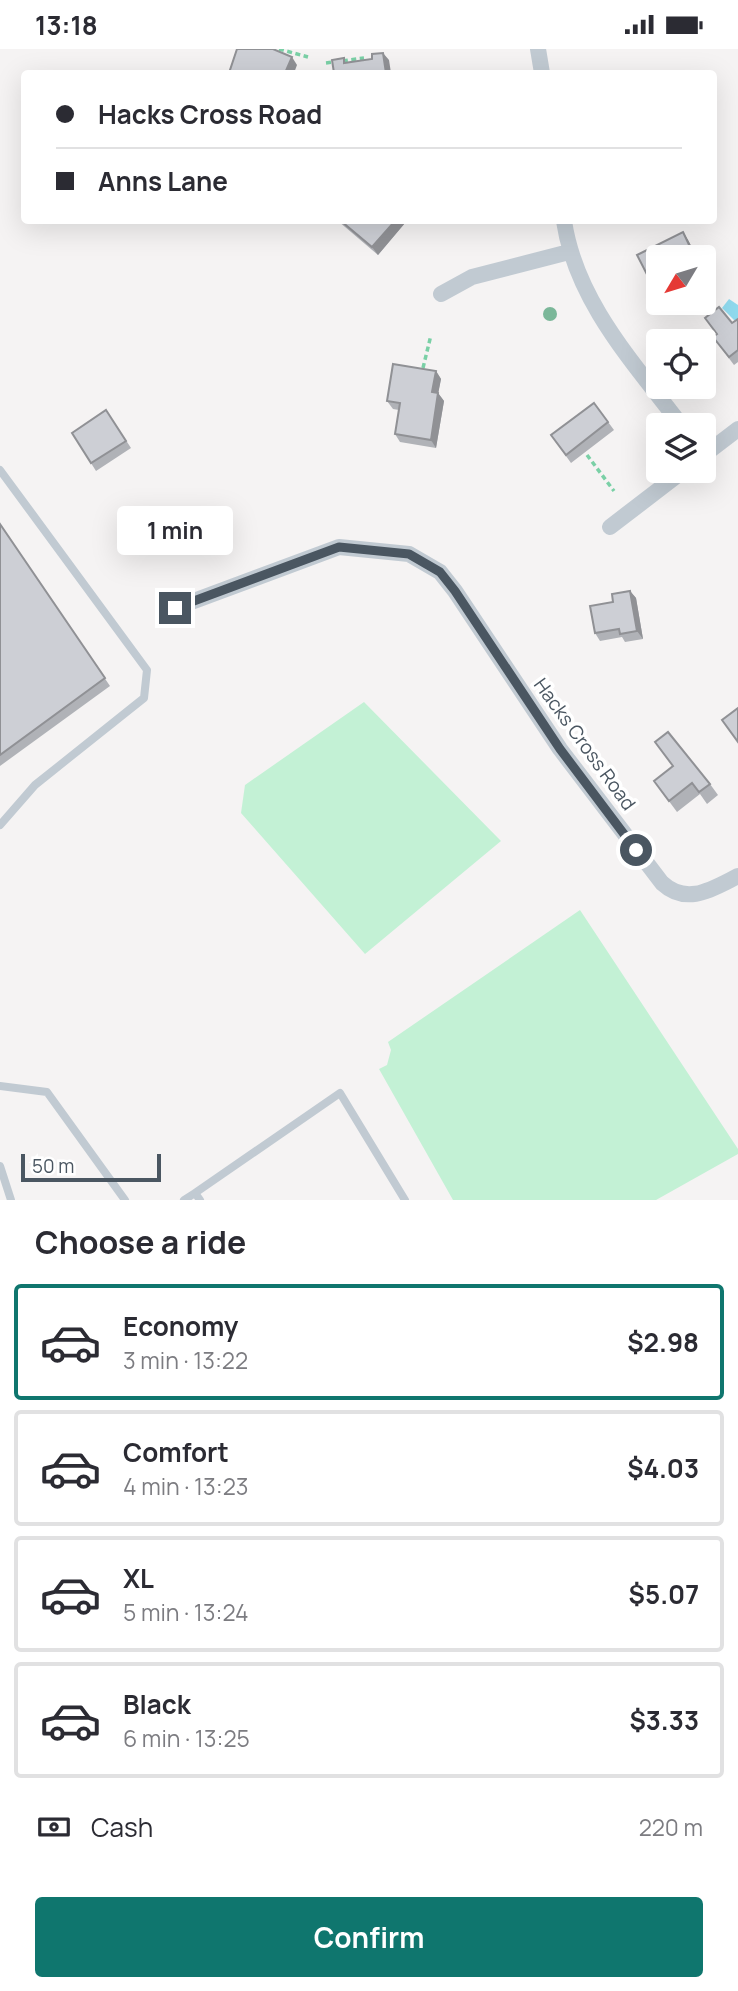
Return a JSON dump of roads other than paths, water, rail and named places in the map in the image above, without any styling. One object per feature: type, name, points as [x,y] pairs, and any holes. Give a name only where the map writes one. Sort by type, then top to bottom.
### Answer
[{"type":"street","points":[[538,49],[542,70]]},
{"type":"street","points":[[564,224],[569,252],[586,292],[607,328],[672,413]]},
{"type":"street","points":[[441,295],[483,273],[569,252]]},
{"type":"street","points":[[716,446],[738,429]]},
{"type":"street","points":[[610,527],[668,483]]},
{"type":"street","name":"Hacks Cross Road","points":[[175,608],[339,547],[409,554],[440,572],[455,591],[560,749],[662,883],[680,895],[691,896],[738,876]]},
{"type":"lane","points":[[0,470],[147,670],[144,698],[35,785],[0,825]]},
{"type":"lane","points":[[0,1086],[47,1092],[125,1200]]},
{"type":"lane","points":[[184,1200],[197,1196],[340,1094],[405,1200]]},
{"type":"lane","points":[[0,1166],[10,1200]]},
{"type":"water","points":[[729,299],[738,305],[738,324],[722,308]]}]
